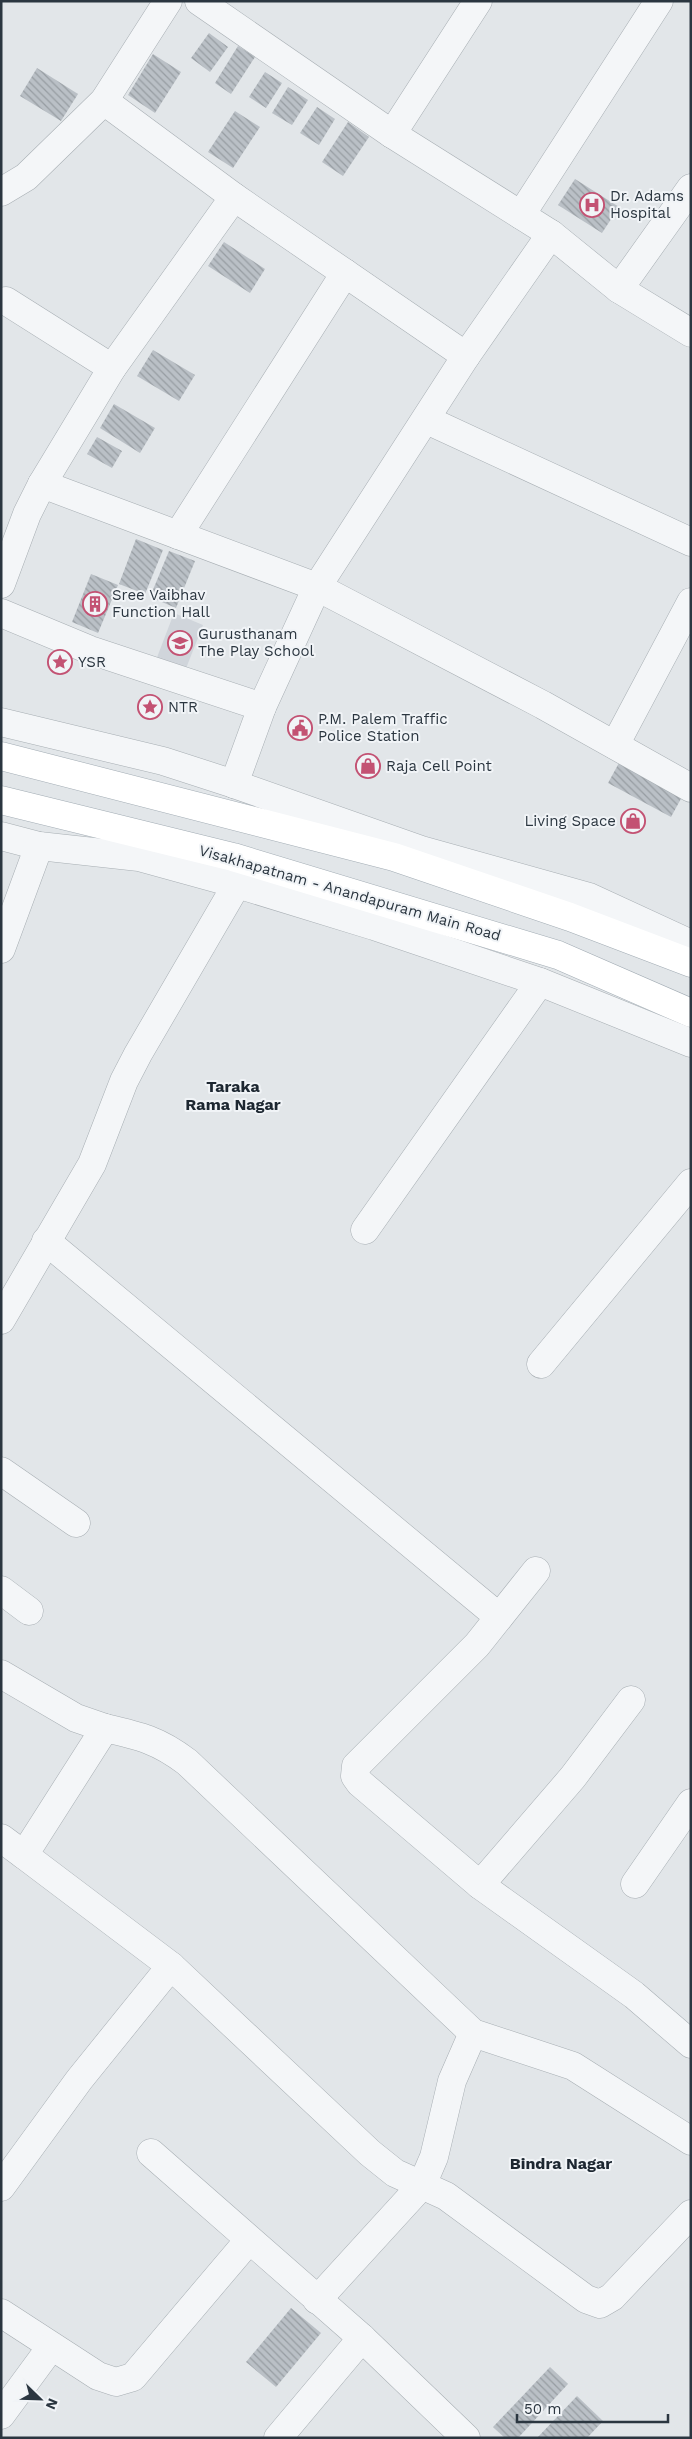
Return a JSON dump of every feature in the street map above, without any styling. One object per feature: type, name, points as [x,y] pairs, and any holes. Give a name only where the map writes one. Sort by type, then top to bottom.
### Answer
[{"type":"main road","points":[[1,756],[394,857],[570,917],[691,963]]},
{"type":"main road","name":"Visakhapatnam - Anandapuram Main Road","points":[[1,800],[233,857],[558,955],[691,1013]]},
{"type":"street","points":[[1,192],[26,178],[104,101],[168,1]]},
{"type":"street","points":[[199,1],[392,134],[551,234],[619,289],[691,333]]},
{"type":"street","points":[[521,215],[660,1]]},
{"type":"street","points":[[392,134],[473,3]]},
{"type":"street","points":[[104,101],[234,197],[466,356]]},
{"type":"street","points":[[619,289],[691,188]]},
{"type":"street","points":[[1,584],[27,514],[42,484],[112,368],[234,197]]},
{"type":"street","points":[[234,784],[262,707],[317,587],[427,420],[466,356],[551,234]]},
{"type":"street","points":[[178,535],[345,273]]},
{"type":"street","points":[[6,301],[112,368]]},
{"type":"street","points":[[427,420],[691,542]]},
{"type":"street","points":[[42,484],[317,587],[543,705],[691,788]]},
{"type":"street","points":[[615,745],[691,602]]},
{"type":"street","points":[[1,613],[90,650],[262,707]]},
{"type":"street","points":[[1,722],[163,761],[421,850],[589,897],[691,944]]},
{"type":"street","points":[[1,836],[39,846],[139,857],[229,882],[374,926],[540,982],[691,1044]]},
{"type":"street","points":[[1,949],[39,846]]},
{"type":"street","points":[[1,1320],[92,1164],[127,1074],[229,882]]},
{"type":"street","points":[[1,1288],[80,1152],[106,1078],[229,882]]},
{"type":"street","points":[[365,1230],[540,982]]},
{"type":"street","points":[[541,1364],[691,1182]]},
{"type":"street","points":[[46,1241],[500,1617]]},
{"type":"street","points":[[1,1471],[76,1523]]},
{"type":"street","points":[[536,1571],[477,1646],[366,1754],[356,1766],[355,1776],[360,1783],[480,1885],[634,1995],[691,2044]]},
{"type":"street","points":[[1,1590],[30,1612]]},
{"type":"street","points":[[1,1674],[69,1714],[105,1728],[146,1738],[169,1748],[188,1762],[473,2033],[573,2066],[691,2140]]},
{"type":"street","points":[[480,1885],[573,1777],[630,1700]]},
{"type":"street","points":[[24,1855],[105,1728]]},
{"type":"street","points":[[635,1884],[691,1803]]},
{"type":"street","points":[[1,1838],[171,1966],[370,2153],[395,2173],[446,2196],[586,2300],[600,2304],[612,2297],[691,2214]]},
{"type":"street","points":[[1,2187],[79,2080],[171,1966]]},
{"type":"street","points":[[317,2300],[422,2185],[434,2157],[452,2081],[473,2033]]},
{"type":"street","points":[[151,2153],[362,2338],[463,2437]]},
{"type":"street","points":[[1,2313],[98,2376],[116,2382],[133,2377],[249,2240]]},
{"type":"street","points":[[278,2438],[362,2338]]},
{"type":"street","points":[[1,2415],[51,2347]]},
{"type":"shaded area","name":"Gurusthanam The Play School","points":[[174,613],[203,625],[185,671],[156,660]]},
{"type":"building","points":[[209,33],[228,47],[210,72],[191,58]]},
{"type":"building","points":[[238,46],[255,57],[231,94],[215,83]]},
{"type":"building","points":[[153,54],[181,72],[155,113],[128,95]]},
{"type":"building","points":[[37,68],[78,94],[61,121],[20,96]]},
{"type":"building","points":[[265,72],[282,83],[266,108],[249,97]]},
{"type":"building","points":[[288,87],[308,100],[292,125],[272,113]]},
{"type":"building","points":[[317,107],[335,119],[319,145],[300,133]]},
{"type":"building","points":[[235,111],[260,127],[233,168],[208,152]]},
{"type":"building","points":[[348,122],[369,137],[343,176],[322,162]]},
{"type":"building","points":[[575,179],[619,207],[602,233],[558,205]]},
{"type":"building","points":[[224,242],[265,269],[250,293],[208,266]]},
{"type":"building","points":[[153,350],[195,375],[179,401],[137,376]]},
{"type":"building","points":[[114,404],[155,428],[140,453],[100,428]]},
{"type":"building","points":[[97,437],[122,451],[112,468],[87,454]]},
{"type":"building","points":[[136,539],[163,550],[145,594],[119,584]]},
{"type":"building","points":[[169,551],[195,561],[176,608],[150,597]]},
{"type":"building","name":"Sree Vaibhav Function Hall","points":[[91,574],[118,585],[98,633],[72,622]]},
{"type":"building","points":[[620,761],[683,795],[671,817],[608,783]]},
{"type":"building","points":[[291,2308],[321,2333],[276,2387],[246,2362]]},
{"type":"building","points":[[550,2367],[568,2384],[518,2438],[505,2438],[493,2427]]},
{"type":"building","points":[[577,2396],[603,2421],[587,2438],[537,2438]]},
{"type":"place","name":"Dr. Adams Hospital","points":[[592,205]]},
{"type":"place","name":"Sree Vaibhav Function Hall","points":[[95,604]]},
{"type":"place","name":"Gurusthanam The Play School","points":[[180,643]]},
{"type":"place","name":"YSR","points":[[60,662]]},
{"type":"place","name":"NTR","points":[[150,707]]},
{"type":"place","name":"P.M. Palem Traffic Police Station","points":[[300,728]]},
{"type":"place","name":"Raja Cell Point","points":[[368,766]]},
{"type":"place","name":"Living Space","points":[[633,821]]},
{"type":"district","name":"Taraka Rama Nagar","points":[[233,1095]]},
{"type":"district","name":"Bindra Nagar","points":[[561,2163]]}]
